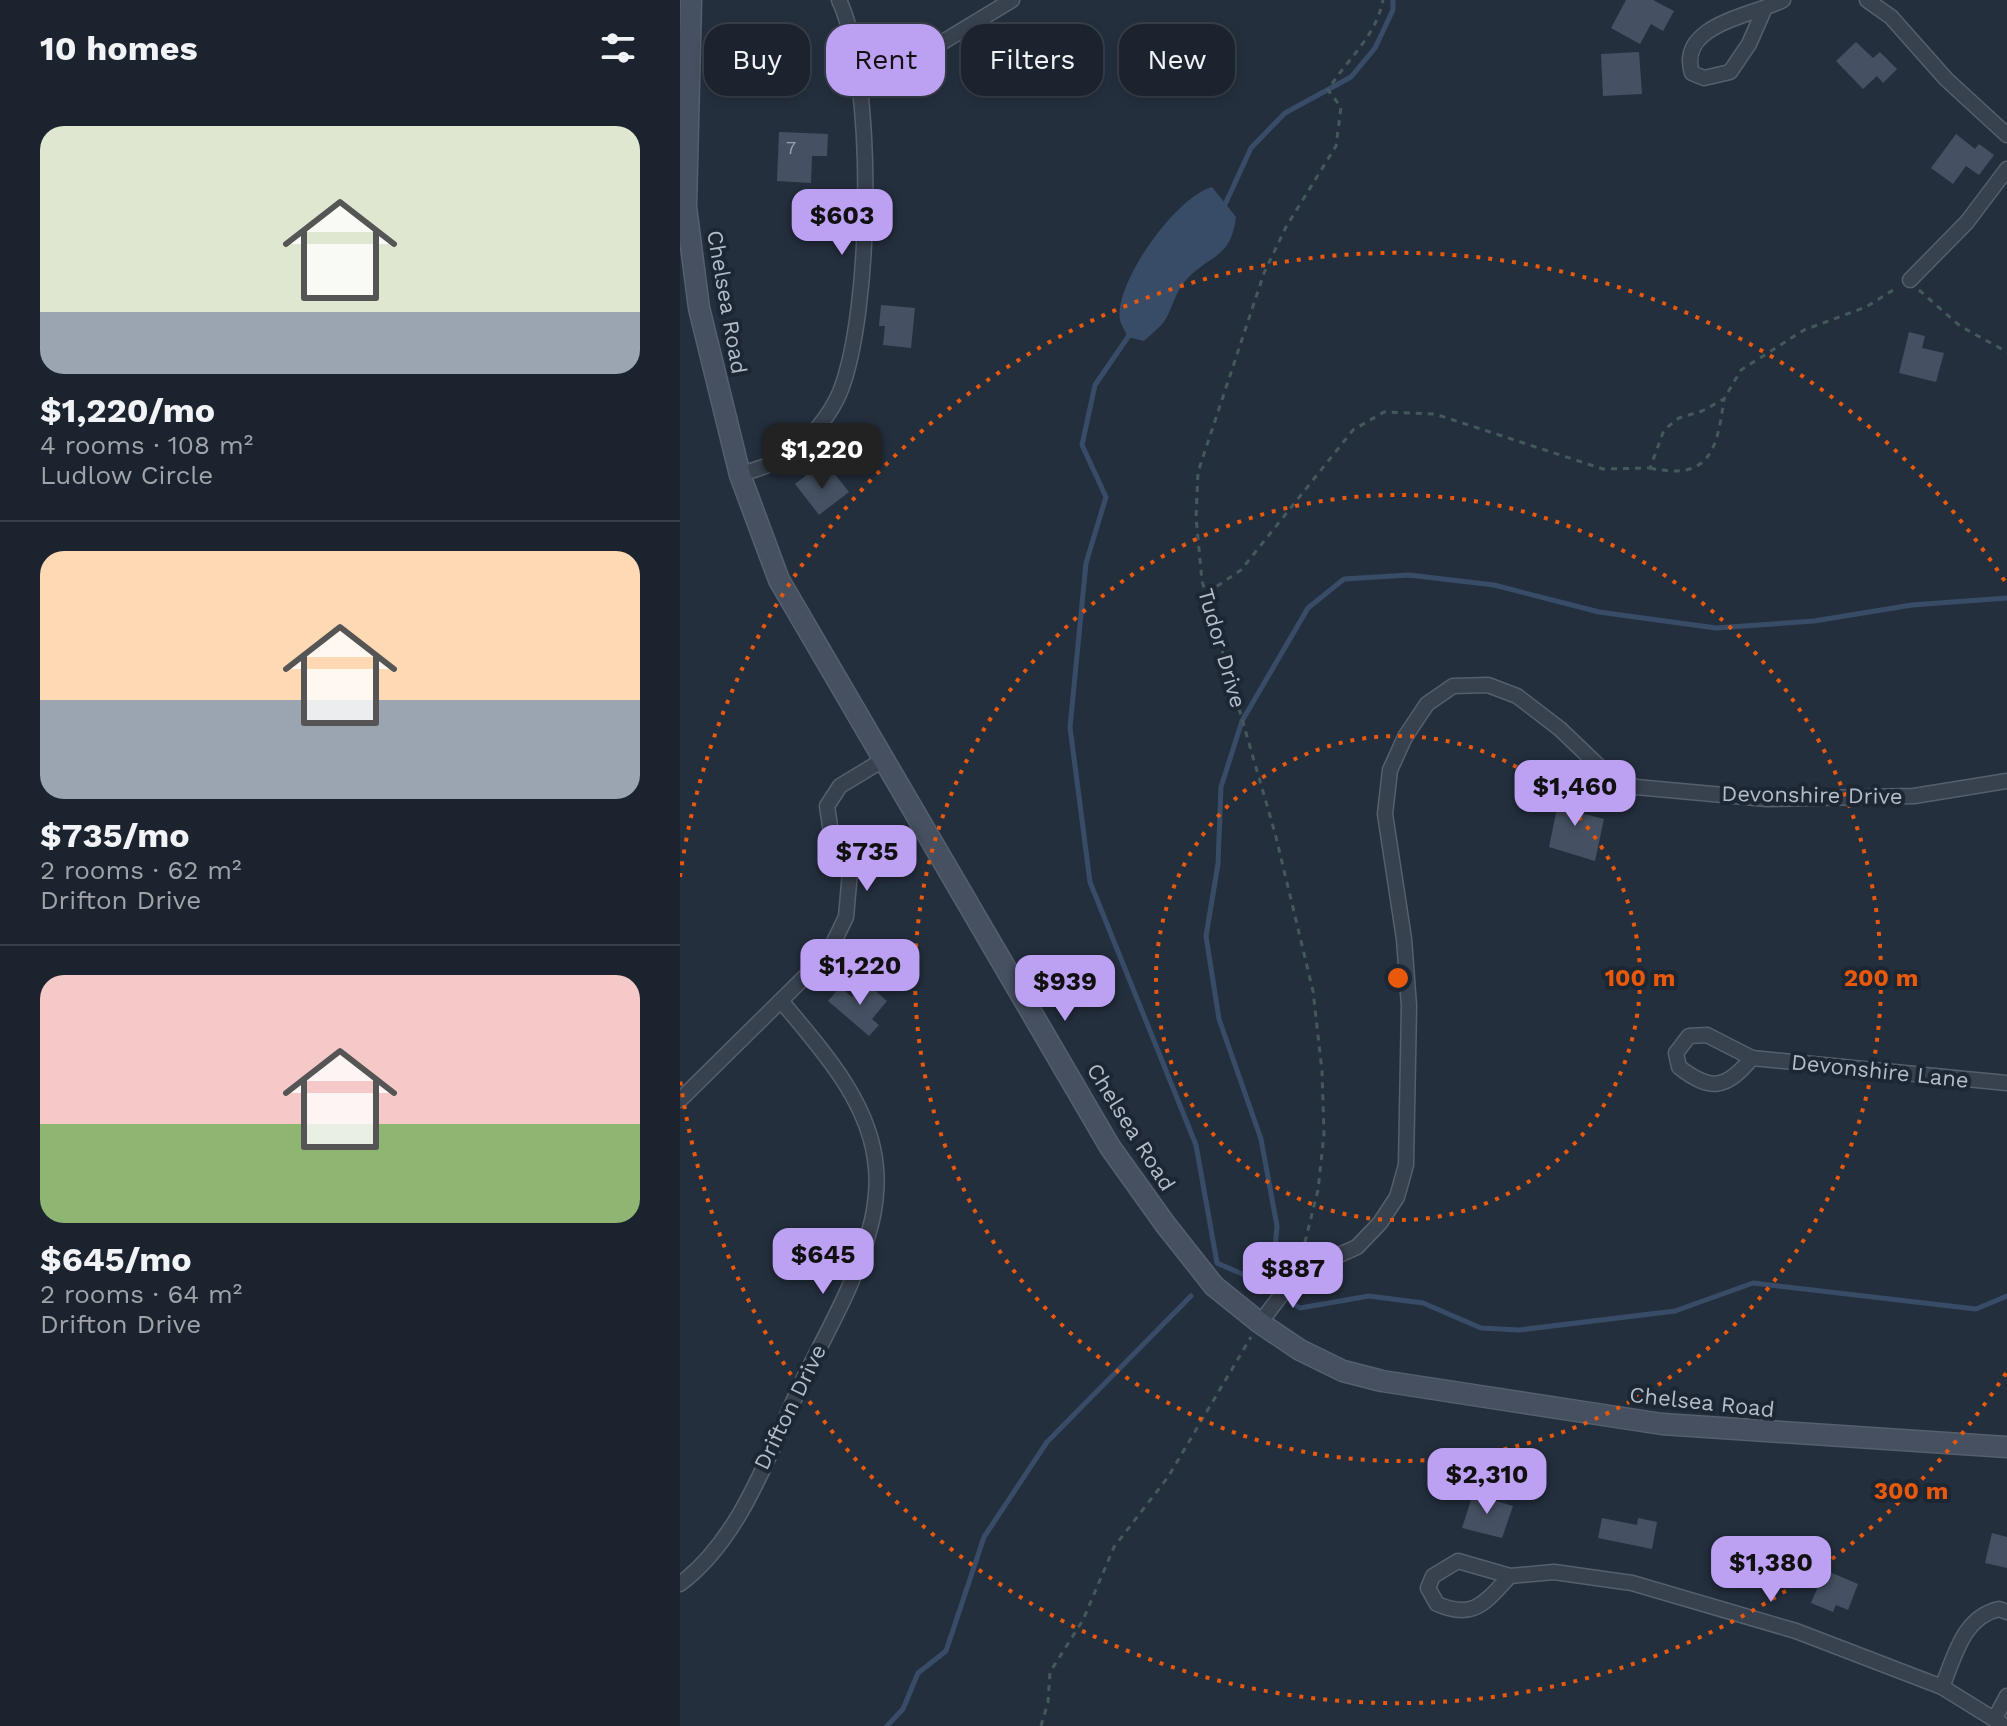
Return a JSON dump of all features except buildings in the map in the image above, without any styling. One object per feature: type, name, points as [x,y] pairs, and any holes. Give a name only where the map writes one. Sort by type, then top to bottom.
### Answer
[{"type":"street","name":"Chelsea Road","points":[[691,0],[686,207],[699,308],[740,475],[779,580],[1010,970],[1110,1147],[1214,1286],[1300,1350],[1343,1371],[1428,1389],[1662,1424],[2007,1447]]},
{"type":"street","points":[[839,0],[845,24]]},
{"type":"street","points":[[945,41],[1012,0]]},
{"type":"street","points":[[1764,10],[1749,44],[1730,72],[1704,78],[1692,73],[1691,51],[1701,33],[1783,0]]},
{"type":"street","points":[[1867,0],[1891,17],[1937,70],[2007,135]]},
{"type":"street","points":[[740,475],[790,455],[816,429],[839,394],[853,342],[859,301],[866,155],[862,96]]},
{"type":"street","points":[[1910,280],[1967,222],[2007,169]]},
{"type":"street","name":"Devonshire Drive","points":[[1297,1274],[1357,1247],[1397,1197],[1406,1165],[1409,1006],[1404,939],[1385,814],[1390,770],[1405,737],[1427,704],[1453,686],[1488,685],[1517,696],[1560,729],[1606,773],[1636,787],[1767,799],[1914,796],[2007,781]]},
{"type":"street","points":[[680,1100],[828,954],[846,917],[850,872],[832,839],[827,806],[840,786],[883,760]]},
{"type":"street","name":"Drifton Drive","points":[[680,1584],[699,1570],[735,1521],[849,1287],[871,1227],[877,1169],[865,1117],[822,1050],[782,1002]]},
{"type":"street","name":"Devonshire Lane","points":[[1752,1058],[1735,1079],[1713,1085],[1679,1067],[1676,1053],[1689,1036],[1707,1035],[1752,1058],[2007,1083]]},
{"type":"street","points":[[1260,1323],[1297,1274]]},
{"type":"street","points":[[1510,1576],[1481,1606],[1466,1611],[1437,1604],[1428,1588],[1433,1576],[1458,1561],[1510,1576],[1554,1572],[1632,1583],[1796,1631],[1942,1687],[2000,1722],[2007,1696]]},
{"type":"street","points":[[1942,1687],[1976,1618],[1999,1609],[2007,1612]]},
{"type":"path","name":"Tudor Drive","points":[[1297,1274],[1318,1190],[1324,1134],[1322,1071],[1313,991],[1275,833],[1206,593],[1196,517],[1198,472],[1264,273],[1286,227],[1336,146],[1341,107],[1328,90],[1365,42],[1380,17],[1383,0]]},
{"type":"path","points":[[1206,593],[1241,570],[1353,430],[1384,412],[1435,414],[1603,469],[1650,468],[1671,472],[1699,467],[1711,455],[1719,438],[1724,399],[1741,370],[1804,330],[1866,307],[1910,280],[1960,326],[2007,352]]},
{"type":"path","points":[[1650,468],[1664,430],[1679,418],[1702,411],[1724,399]]},
{"type":"path","points":[[1041,1726],[1048,1702],[1050,1672],[1083,1620],[1114,1547],[1168,1477],[1260,1323]]},
{"type":"water","points":[[1212,187],[1236,217],[1229,241],[1182,285],[1159,328],[1144,341],[1128,337],[1120,320],[1121,304],[1137,264],[1182,206]]},
{"type":"waterway","points":[[1222,211],[1251,148],[1285,113],[1351,77],[1375,48],[1393,10],[1393,0]]},
{"type":"waterway","points":[[1130,334],[1095,385],[1082,445],[1106,497],[1086,563],[1070,727],[1090,882],[1196,1145],[1217,1263],[1256,1280],[1274,1259],[1277,1226],[1261,1139],[1219,1019],[1206,936],[1218,864],[1221,787],[1242,721],[1308,608],[1344,579],[1409,575],[1494,585],[1599,612],[1716,628],[1814,621],[1912,605],[2007,598]]},
{"type":"waterway","points":[[1256,1280],[1269,1289]]},
{"type":"waterway","points":[[1292,1303],[1300,1308],[1369,1296],[1423,1303],[1481,1328],[1519,1330],[1675,1311],[1753,1283],[1976,1309],[2007,1296]]},
{"type":"waterway","points":[[887,1726],[903,1709],[918,1673],[946,1651],[984,1537],[1047,1442],[1191,1296]]}]
